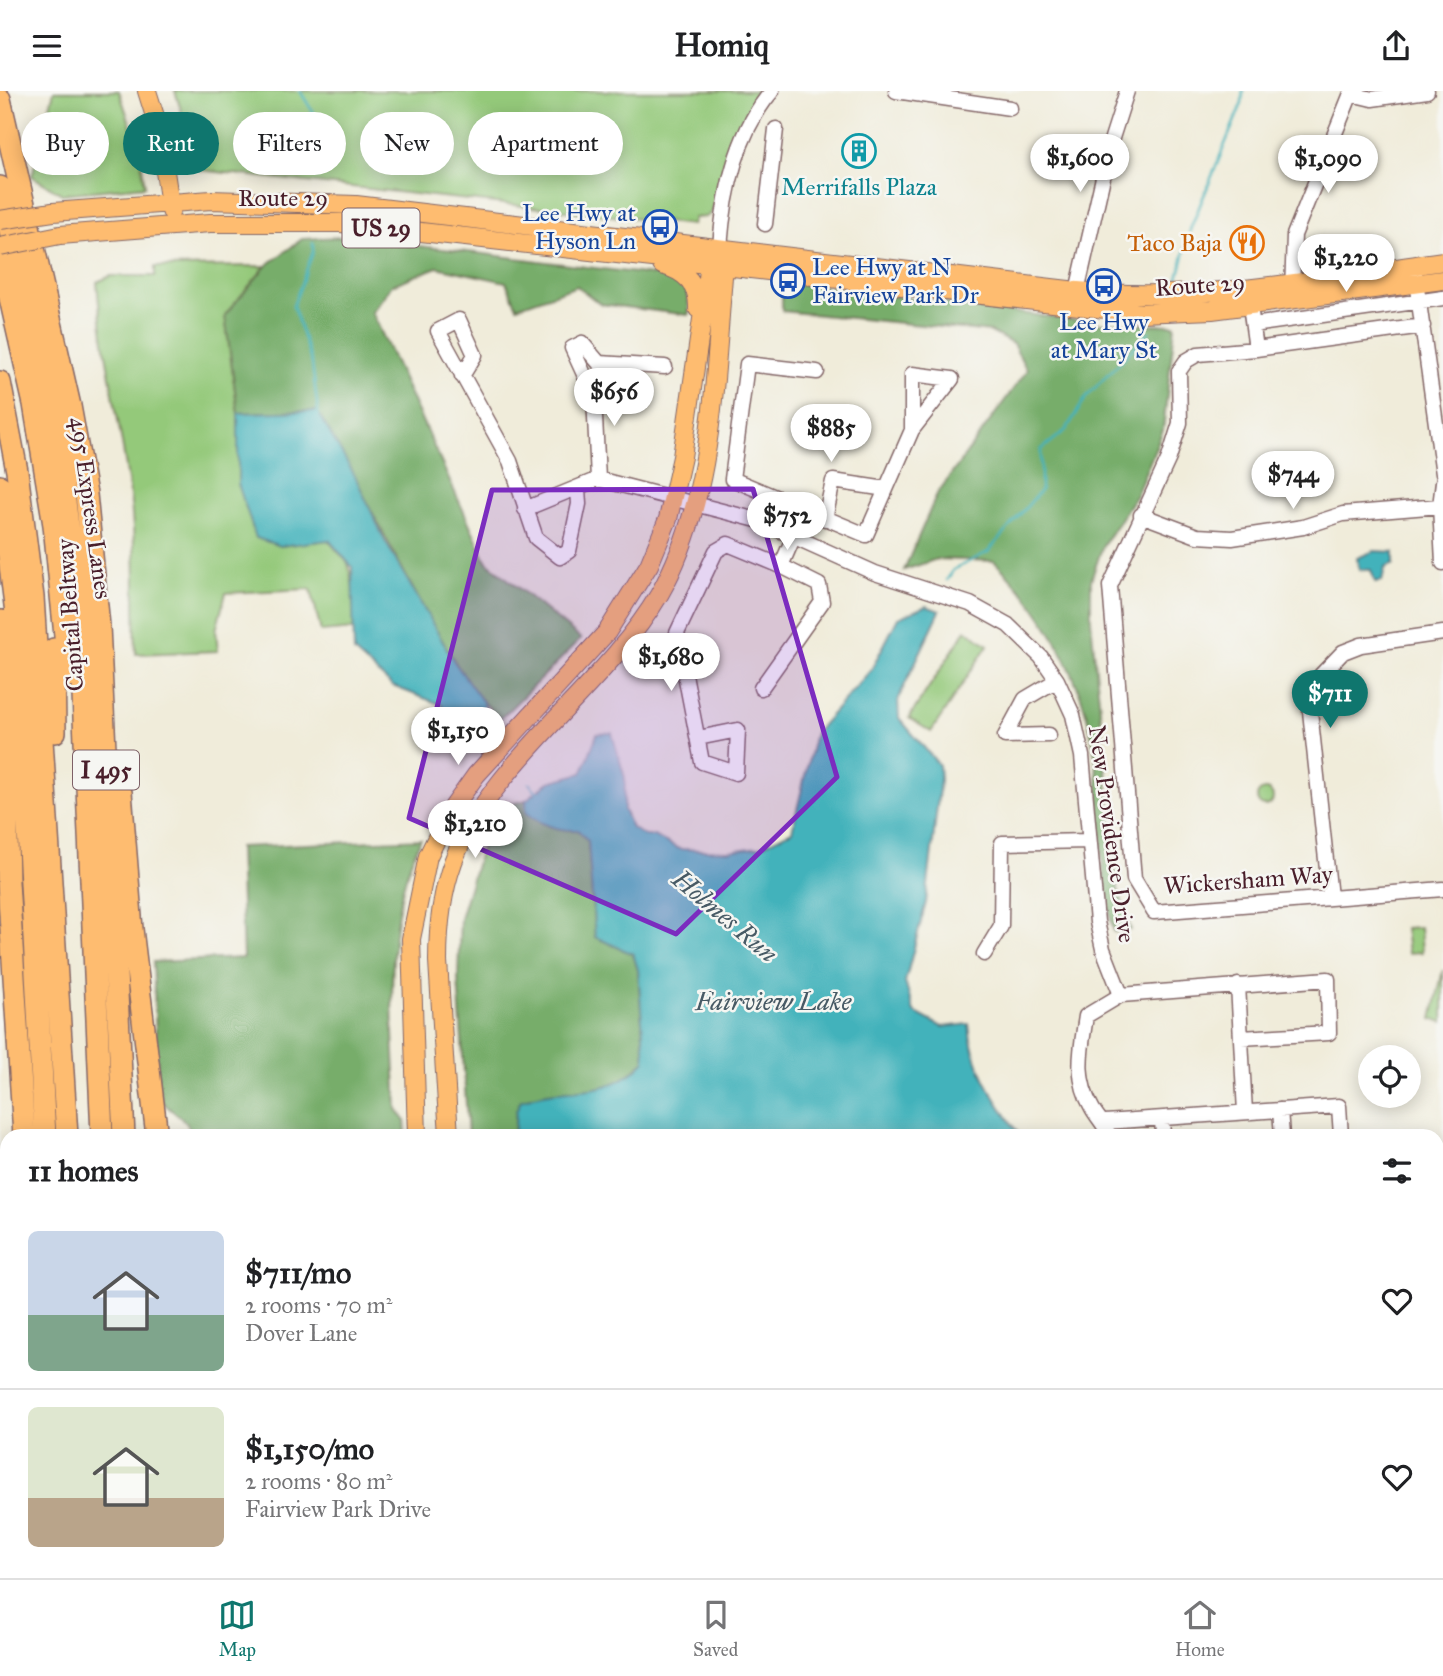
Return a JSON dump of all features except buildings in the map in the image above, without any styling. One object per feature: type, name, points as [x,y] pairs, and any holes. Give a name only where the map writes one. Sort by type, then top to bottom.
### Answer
[{"type":"highway","name":"Capital Beltway","points":[[0,99],[70,406],[86,494],[99,626],[124,1129]]},
{"type":"highway","name":"495 Express Lanes","points":[[0,187],[42,366],[67,502],[80,625],[103,1129]]},
{"type":"highway","points":[[0,254],[48,571],[55,700],[56,932]]},
{"type":"highway","points":[[4,293],[34,404],[54,525],[91,886]]},
{"type":"highway","name":"I 495","points":[[0,382],[17,471],[33,597],[67,1129]]},
{"type":"highway","points":[[70,406],[89,472],[101,531],[113,625],[121,794],[132,929],[156,1129]]},
{"type":"highway","points":[[0,487],[16,613],[45,1129]]},
{"type":"highway","points":[[5,517],[2,588],[8,882],[24,1129]]},
{"type":"main road","points":[[147,91],[158,126],[173,225]]},
{"type":"main road","name":"Route 29","points":[[0,220],[170,201],[356,205],[720,247],[1164,313],[1250,306],[1292,292],[1443,261]]},
{"type":"main road","name":"Route 29","points":[[0,247],[60,235],[173,225],[341,223],[774,271],[1075,299],[1292,292],[1419,293],[1443,280]]},
{"type":"main road","points":[[417,1129],[411,939],[428,856],[449,813],[476,775],[607,632],[626,605],[654,554],[674,498],[696,358],[720,247]]},
{"type":"main road","points":[[630,256],[677,269],[692,281],[698,304],[696,358]]},
{"type":"main road","points":[[716,361],[717,265]]},
{"type":"main road","points":[[449,1129],[438,961],[442,903],[454,861],[472,823],[487,802],[645,617],[671,571],[695,503],[727,292],[733,282],[748,274],[774,271]]},
{"type":"street","points":[[720,247],[722,219],[738,152],[751,123],[772,91]]},
{"type":"street","points":[[896,91],[1010,108]]},
{"type":"street","points":[[1075,299],[1112,138],[1127,91]]},
{"type":"street","points":[[1292,292],[1294,235],[1352,92],[1373,99],[1427,91]]},
{"type":"street","points":[[765,225],[776,129]]},
{"type":"street","points":[[1414,265],[1443,474]]},
{"type":"street","points":[[1254,325],[1419,293],[1443,298]]},
{"type":"street","points":[[1250,306],[1256,348]]},
{"type":"street","name":"Wickersham Way","points":[[1423,326],[1198,354],[1186,361],[1180,371],[1180,423],[1169,458],[1110,586],[1134,879],[1154,912],[1443,889]]},
{"type":"street","points":[[594,396],[572,348],[582,343],[599,363],[665,367]]},
{"type":"street","points":[[525,509],[598,479],[594,396],[599,363]]},
{"type":"street","points":[[817,372],[747,364],[732,479],[805,512],[866,535],[912,430]]},
{"type":"street","points":[[462,376],[510,461],[536,538],[560,557],[569,551],[579,504],[578,489]]},
{"type":"street","name":"New Providence Drive","points":[[598,479],[739,514],[875,573],[946,595],[990,614],[1023,638],[1057,680],[1079,735],[1097,922],[1102,947],[1121,995]]},
{"type":"street","points":[[825,519],[833,481],[886,489]]},
{"type":"street","points":[[1443,482],[1440,506],[1443,563]]},
{"type":"street","points":[[1141,515],[1197,536],[1232,538],[1303,527],[1343,514],[1440,506]]},
{"type":"street","points":[[781,566],[794,536],[793,522],[805,512]]},
{"type":"street","points":[[698,738],[677,633],[716,551],[728,544],[819,585],[822,602],[761,688]]},
{"type":"street","points":[[1330,897],[1310,711],[1321,674],[1343,652],[1362,645],[1443,633]]},
{"type":"street","points":[[1049,736],[1005,736],[1025,699],[1057,680]]},
{"type":"street","points":[[984,954],[1001,926],[1002,843],[1088,841]]},
{"type":"street","points":[[1241,1038],[1329,1033],[1328,979],[1121,995],[1086,1016],[1078,1071],[1092,1109],[1107,1129],[1162,1119],[1339,1106],[1341,1129]]},
{"type":"street","points":[[1238,985],[1245,1112]]},
{"type":"street","points":[[1280,1110],[1281,1129]]},
{"type":"street","points":[[1162,1119],[1163,1129]]},
{"type":"highlighted area","points":[[753,489],[837,777],[676,934],[409,818],[492,490]]},
{"type":"green space","points":[[54,91],[119,91],[126,112],[123,112],[123,175],[143,175],[145,186],[62,194],[32,176],[109,175],[109,112],[49,112]]},
{"type":"green space","points":[[175,91],[760,91],[731,143],[712,212],[706,217],[694,218],[692,225],[245,175],[346,175],[346,112],[233,112],[233,174],[219,172],[219,112],[182,112]]},
{"type":"green space","points":[[338,237],[671,277],[687,293],[689,315],[600,304],[577,286],[517,307],[506,282],[437,267],[392,285],[372,312],[487,562],[581,639],[500,719],[471,686],[447,649],[317,411],[238,413],[225,315],[266,266],[302,239]]},
{"type":"green space","points":[[266,266],[225,315],[238,413],[238,484],[280,546],[328,540],[348,563],[354,592],[372,619],[354,629],[321,632],[311,589],[226,593],[216,630],[218,651],[136,654],[132,509],[97,282],[111,276],[155,276],[155,267]]},
{"type":"green space","points":[[782,281],[1096,323],[1175,325],[1163,430],[1136,495],[1103,545],[1091,580],[1091,620],[1118,889],[1131,930],[1114,932],[1104,873],[1093,743],[1077,685],[1050,631],[1034,606],[994,561],[937,559],[904,570],[937,494],[1027,370],[1013,344],[991,332],[782,311]]},
{"type":"green space","points":[[966,630],[988,645],[931,732],[909,718]]},
{"type":"green space","points":[[1265,790],[1271,792],[1271,804],[1265,806],[1259,804],[1257,798],[1259,792]]},
{"type":"green space","points":[[526,800],[526,813],[532,817],[557,828],[578,830],[588,841],[595,937],[633,954],[638,970],[645,1061],[619,1083],[516,1111],[515,1129],[468,1129],[458,978],[460,918],[482,845],[507,805]]},
{"type":"green space","points":[[421,839],[408,870],[400,902],[393,972],[397,1109],[405,1120],[406,1129],[188,1129],[187,1123],[163,1103],[158,1084],[153,962],[243,958],[239,847]]},
{"type":"green space","points":[[1420,927],[1422,952],[1408,953],[1405,928]]},
{"type":"green space","points":[[1443,970],[1443,1022],[1432,1019]]},
{"type":"water","points":[[317,411],[355,476],[385,541],[455,663],[485,705],[463,741],[442,730],[442,705],[392,686],[354,652],[352,567],[329,540],[280,546],[256,538],[238,484],[238,413]]},
{"type":"water","points":[[1374,551],[1394,552],[1394,564],[1385,568],[1382,581],[1375,582],[1371,570],[1359,569],[1357,558]]},
{"type":"water","name":"Fairview Lake","points":[[926,606],[940,611],[898,699],[899,718],[939,765],[940,780],[926,902],[905,982],[914,1012],[942,1027],[969,1024],[980,1069],[994,1097],[1015,1129],[515,1129],[516,1111],[521,1100],[555,1092],[601,1087],[630,1074],[645,1061],[638,970],[633,954],[595,937],[588,841],[578,830],[557,828],[532,817],[526,813],[526,800],[549,782],[582,773],[597,734],[612,733],[625,778],[624,810],[632,828],[645,836],[654,836],[679,849],[728,851],[759,847],[792,831],[815,733],[871,670],[898,618]]},
{"type":"waterway","name":"Holmes Run","points":[[300,91],[316,117],[317,177]]},
{"type":"waterway","points":[[1177,282],[1191,227],[1242,103],[1243,91]]},
{"type":"waterway","name":"Holmes Run","points":[[313,243],[313,252],[293,306],[312,364],[319,418]]},
{"type":"waterway","points":[[947,580],[953,570],[988,552],[1041,490],[1041,450],[1066,430],[1087,396],[1149,332]]},
{"type":"waterway","name":"Holmes Run","points":[[529,783],[538,793]]},
{"type":"place","name":"Merrifalls Plaza","points":[[859,151]]},
{"type":"place","name":"Lee Hwy at Hyson Ln","points":[[660,227]]},
{"type":"place","name":"Taco Baja","points":[[1247,243]]},
{"type":"place","name":"Lee Hwy at N Fairview Park Dr","points":[[788,281]]},
{"type":"place","name":"Lee Hwy at Mary St","points":[[1104,286]]}]
